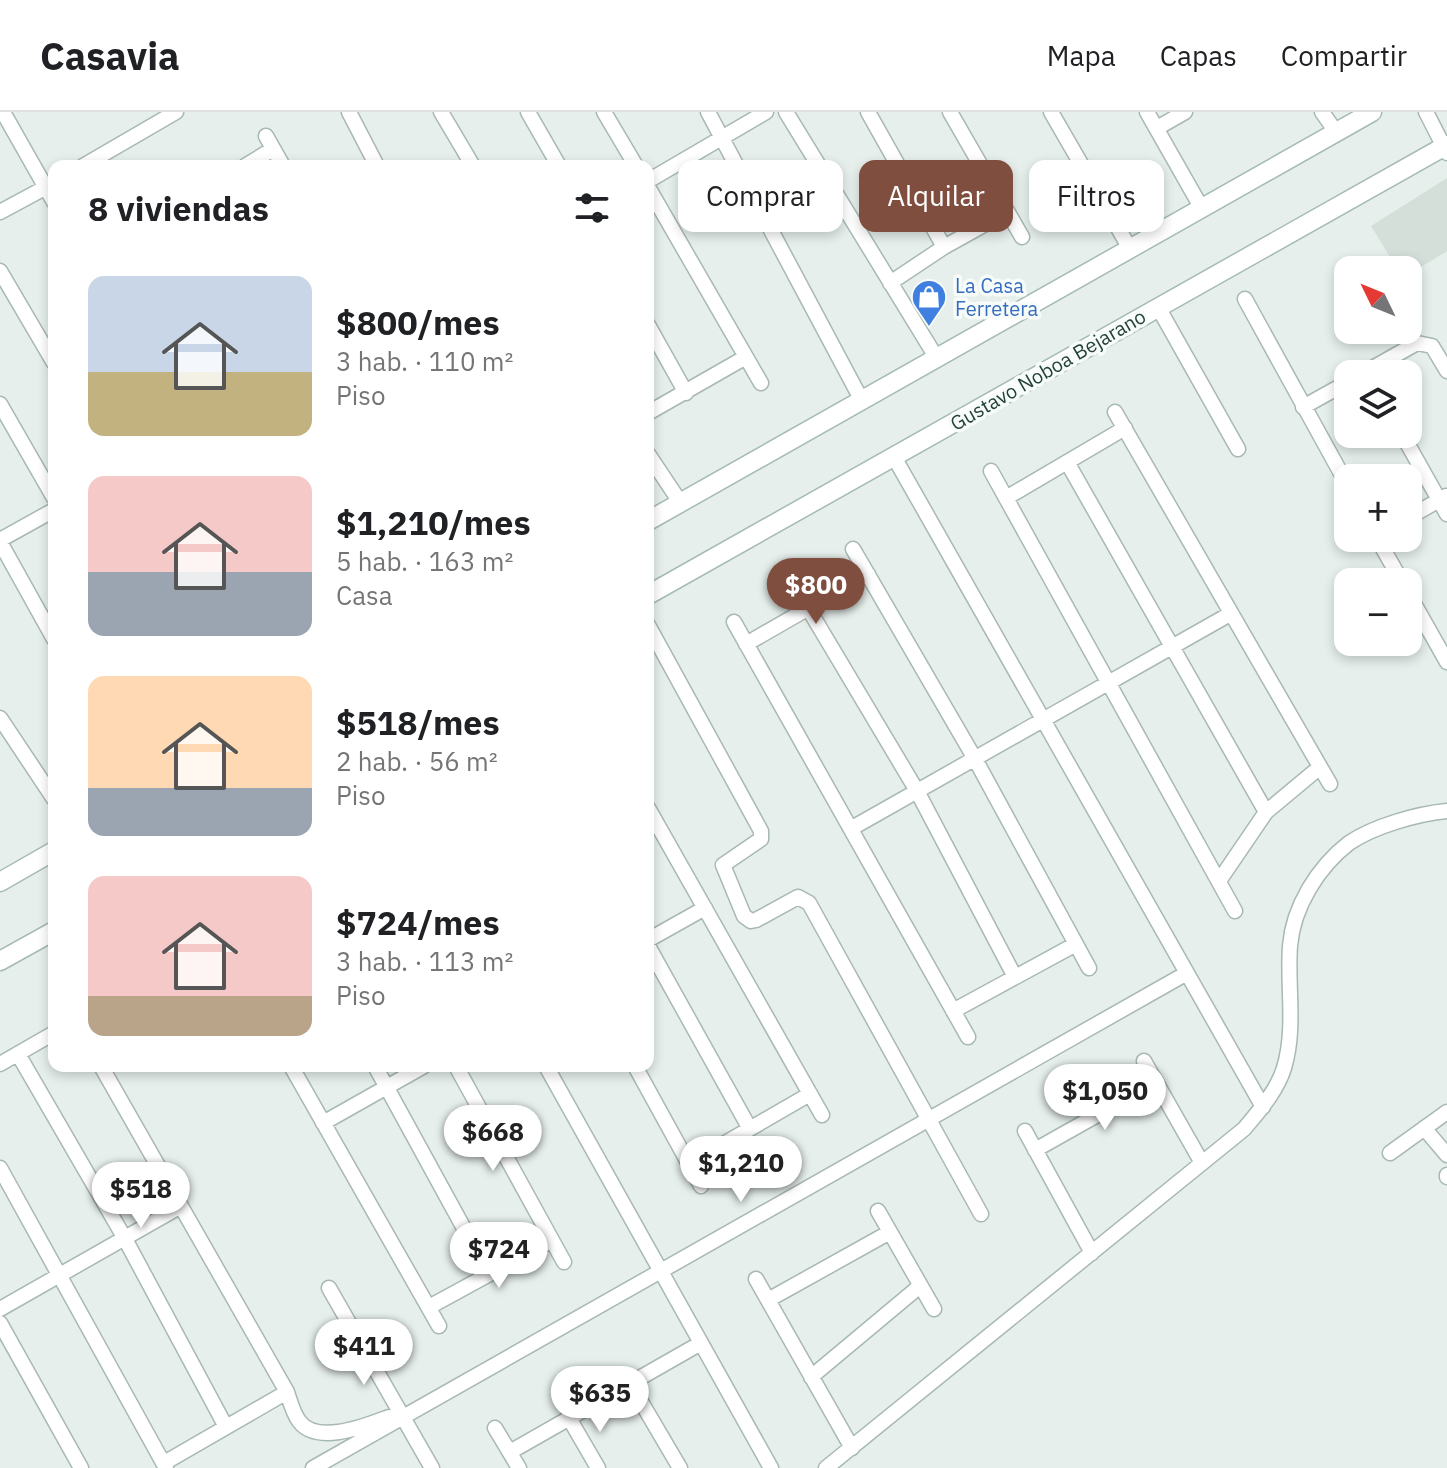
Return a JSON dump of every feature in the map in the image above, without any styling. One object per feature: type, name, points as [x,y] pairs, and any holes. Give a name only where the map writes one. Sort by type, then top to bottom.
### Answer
[{"type":"street","points":[[3,112],[48,182]]},
{"type":"street","points":[[93,160],[176,112]]},
{"type":"street","points":[[349,112],[374,160]]},
{"type":"street","points":[[441,112],[469,160]]},
{"type":"street","points":[[528,112],[556,160]]},
{"type":"street","points":[[604,112],[632,160]]},
{"type":"street","points":[[708,112],[861,399]]},
{"type":"street","points":[[654,180],[766,112]]},
{"type":"street","points":[[786,112],[936,357]]},
{"type":"street","points":[[868,112],[944,247]]},
{"type":"street","points":[[950,112],[977,160]]},
{"type":"street","points":[[1051,112],[1129,247]]},
{"type":"street","points":[[1147,112],[1201,207]]},
{"type":"street","points":[[1157,128],[1185,112]]},
{"type":"street","points":[[1322,112],[1336,132]]},
{"type":"street","points":[[654,517],[1372,112]]},
{"type":"street","points":[[1426,112],[1446,148]]},
{"type":"street","points":[[251,160],[269,142],[280,160]]},
{"type":"street","name":"Gustavo Noboa Bejarano","points":[[654,592],[1446,148]]},
{"type":"street","points":[[0,212],[48,186]]},
{"type":"street","points":[[654,195],[761,383]]},
{"type":"street","points":[[1013,222],[1022,237]]},
{"type":"street","points":[[890,283],[971,232]]},
{"type":"street","points":[[0,271],[6,295],[48,354]]},
{"type":"street","points":[[1245,299],[1335,464]]},
{"type":"street","points":[[1158,307],[1238,449]]},
{"type":"street","points":[[654,336],[686,393]]},
{"type":"street","points":[[1388,360],[1417,343],[1432,346],[1447,371]]},
{"type":"street","points":[[654,410],[746,357]]},
{"type":"street","points":[[1303,407],[1334,390]]},
{"type":"street","points":[[0,404],[48,488]]},
{"type":"street","points":[[1115,412],[1330,784]]},
{"type":"street","points":[[1006,498],[1125,428]]},
{"type":"street","points":[[1411,448],[1443,498],[1447,514]]},
{"type":"street","points":[[894,457],[1263,1107]]},
{"type":"street","points":[[1067,462],[1266,812]]},
{"type":"street","points":[[654,463],[680,502]]},
{"type":"street","points":[[991,471],[1235,911]]},
{"type":"street","points":[[1422,510],[1443,498]]},
{"type":"street","points":[[48,513],[0,541],[48,628]]},
{"type":"street","points":[[853,549],[975,759],[1089,968]]},
{"type":"street","points":[[746,644],[868,574]]},
{"type":"street","points":[[808,608],[917,791],[1015,977]]},
{"type":"street","points":[[852,828],[1230,614]]},
{"type":"street","points":[[1422,618],[1447,662]]},
{"type":"street","points":[[734,622],[968,1037]]},
{"type":"street","points":[[654,636],[761,831],[761,839],[723,865],[744,916],[751,921],[756,920],[798,897],[809,903],[981,1214]]},
{"type":"street","points":[[0,718],[48,790]]},
{"type":"street","points":[[1219,881],[1266,812],[1320,767]]},
{"type":"street","points":[[826,1468],[1244,1129],[1263,1107],[1284,1069],[1291,1025],[1290,943],[1301,902],[1322,870],[1350,843],[1405,818],[1447,811]]},
{"type":"street","points":[[654,819],[822,1115]]},
{"type":"street","points":[[0,882],[48,854]]},
{"type":"street","points":[[654,937],[705,908]]},
{"type":"street","points":[[0,961],[48,934]]},
{"type":"street","points":[[953,1011],[1076,944]]},
{"type":"street","points":[[654,957],[750,1129]]},
{"type":"street","points":[[313,1468],[401,1415],[1187,973]]},
{"type":"street","points":[[0,1064],[48,1036]]},
{"type":"street","points":[[18,1054],[124,1237],[226,1427]]},
{"type":"street","points":[[1144,1061],[1202,1163]]},
{"type":"street","points":[[104,1072],[287,1392],[300,1423],[308,1430],[320,1433],[350,1429],[401,1415]]},
{"type":"street","points":[[294,1072],[439,1326]]},
{"type":"street","points":[[378,1072],[489,1274]]},
{"type":"street","points":[[323,1123],[413,1072]]},
{"type":"street","points":[[459,1072],[564,1262]]},
{"type":"street","points":[[549,1072],[771,1468]]},
{"type":"street","points":[[638,1072],[701,1186]]},
{"type":"street","points":[[1035,1150],[1156,1082]]},
{"type":"street","points":[[689,1164],[810,1094]]},
{"type":"street","points":[[1390,1153],[1447,1112]]},
{"type":"street","points":[[1424,1128],[1447,1155]]},
{"type":"street","points":[[1025,1131],[1092,1253]]},
{"type":"street","points":[[0,1168],[165,1466],[287,1392]]},
{"type":"street","points":[[0,1309],[181,1206]]},
{"type":"street","points":[[878,1211],[934,1309]]},
{"type":"street","points":[[768,1300],[890,1232]]},
{"type":"street","points":[[429,1307],[552,1240]]},
{"type":"street","points":[[756,1279],[852,1448]]},
{"type":"street","points":[[811,1377],[920,1286]]},
{"type":"street","points":[[329,1288],[432,1468]]},
{"type":"street","points":[[0,1323],[81,1468]]},
{"type":"street","points":[[510,1452],[701,1343]]},
{"type":"street","points":[[630,1383],[680,1468]]},
{"type":"street","points":[[569,1418],[598,1468]]},
{"type":"street","points":[[495,1428],[519,1468]]},
{"type":"shaded area","points":[[1447,178],[1447,251],[1422,266],[1422,256],[1389,256],[1371,226]]},
{"type":"place","name":"La Casa Ferretera","points":[[929,328]]}]
